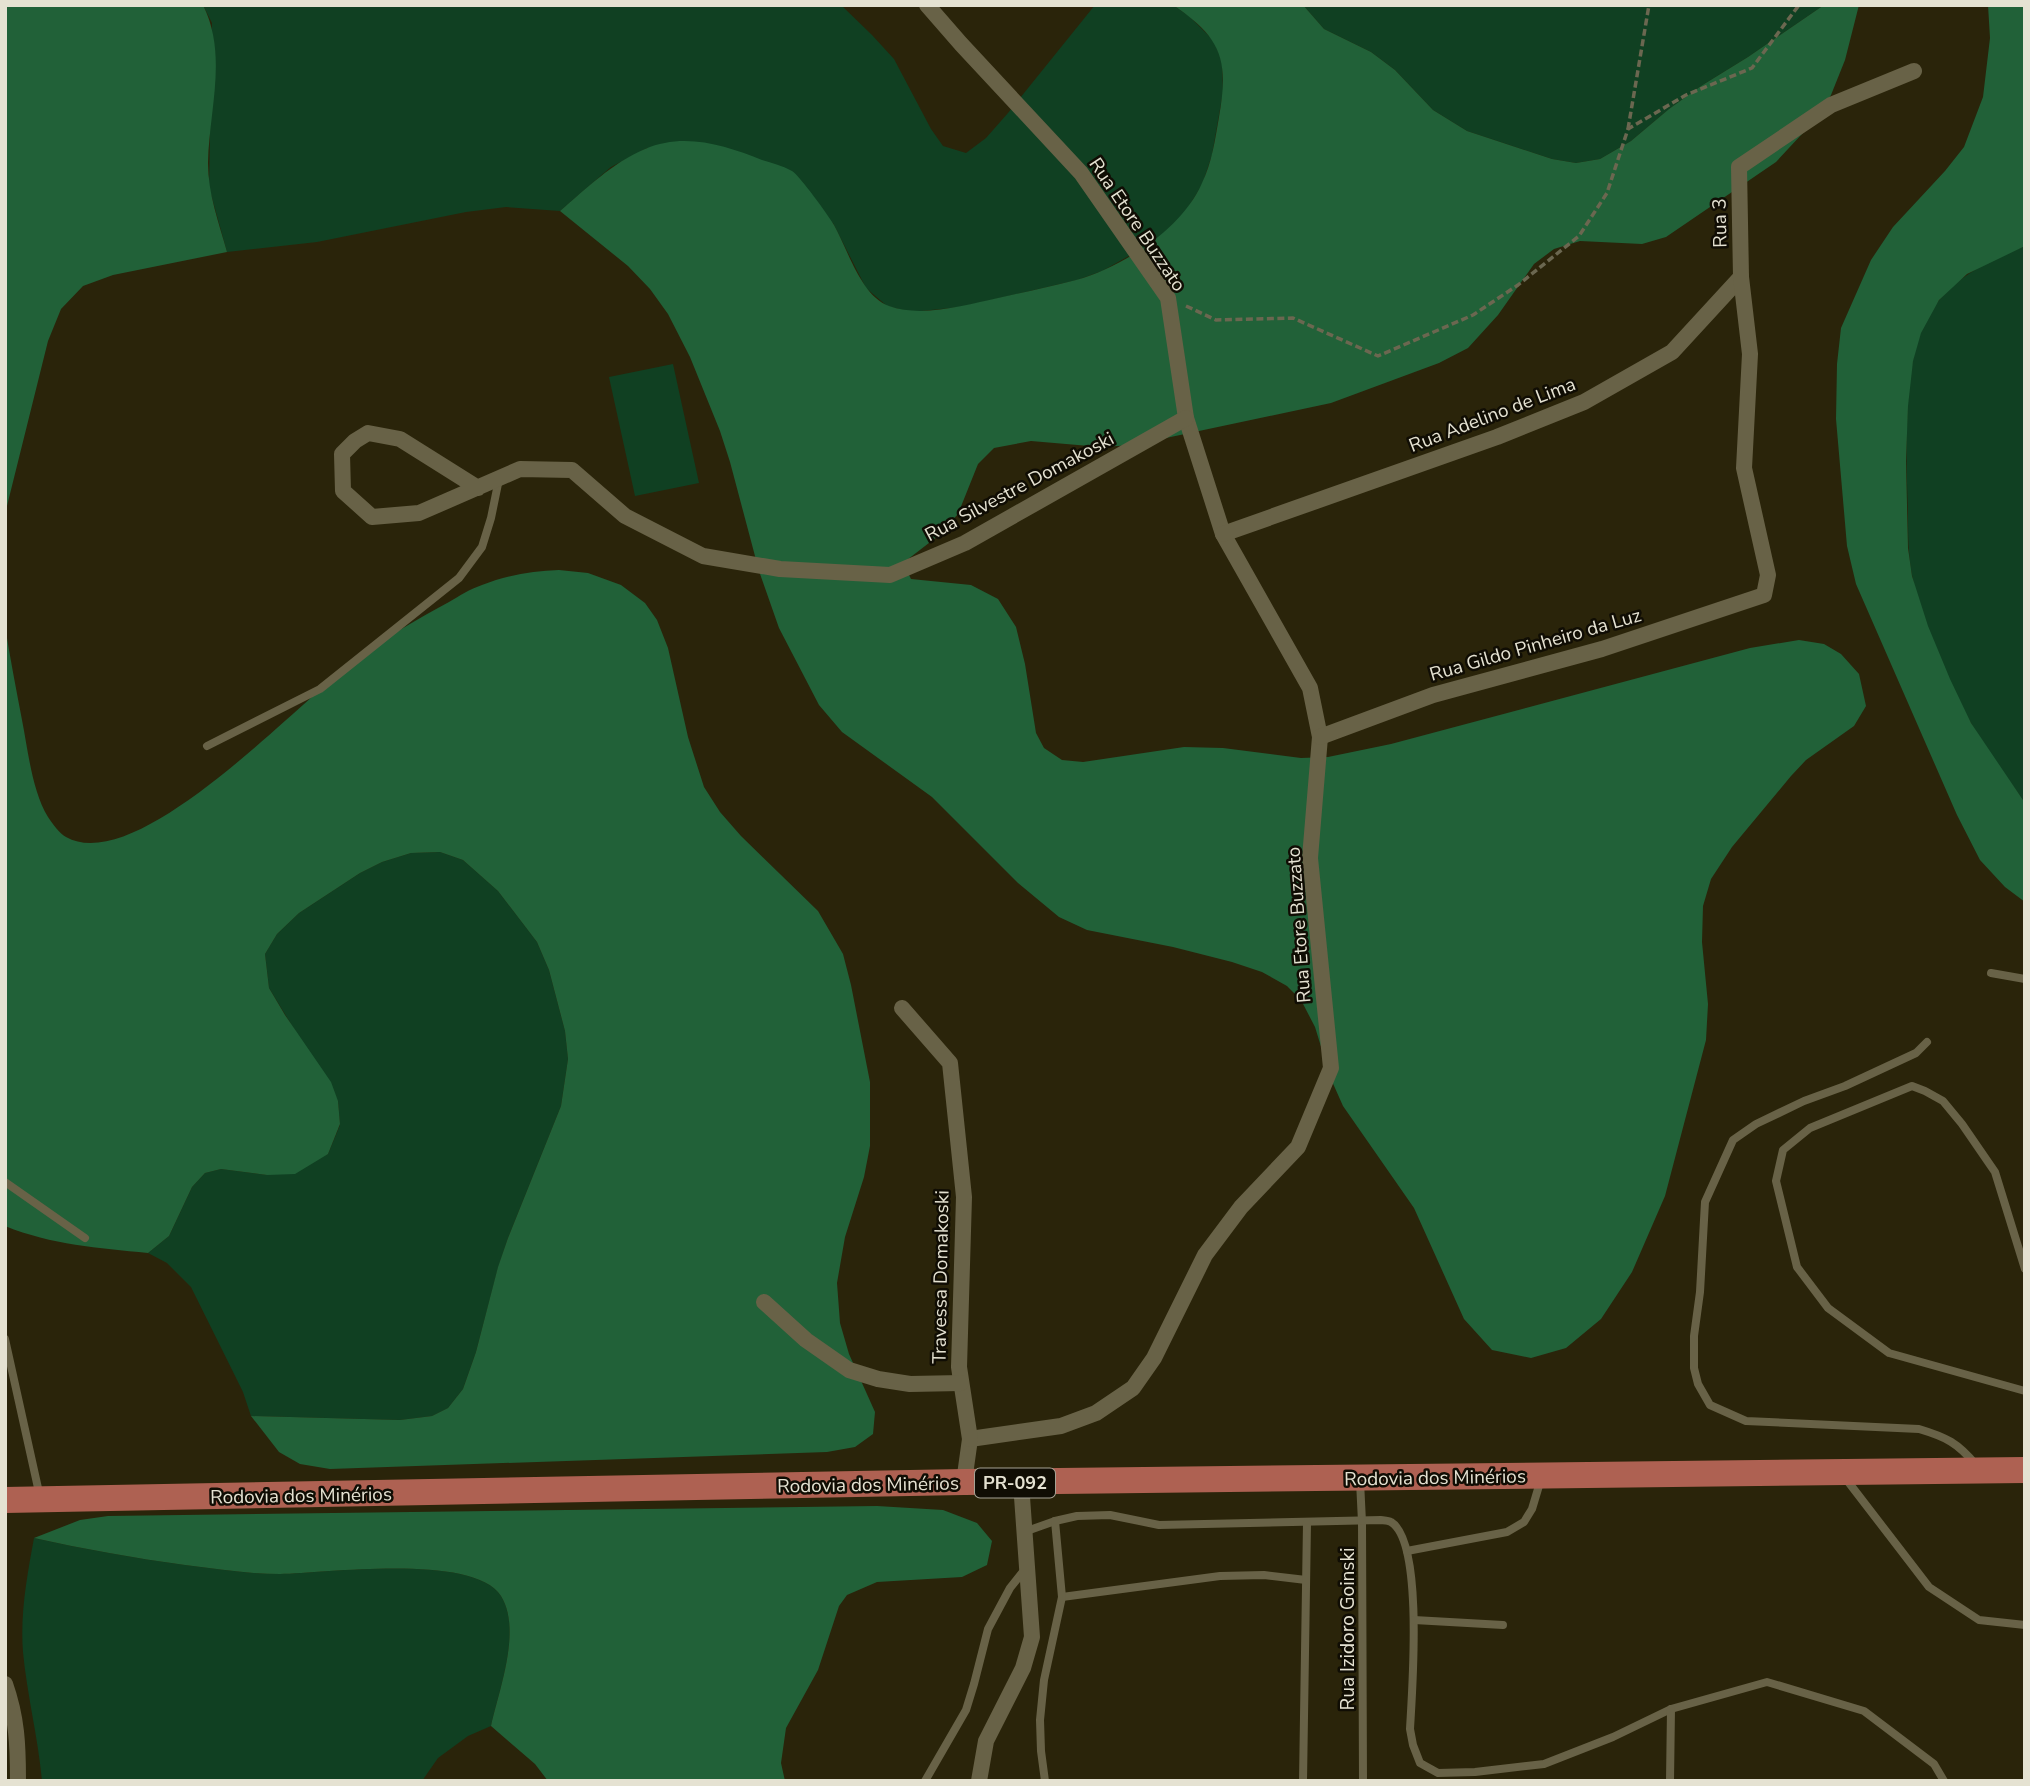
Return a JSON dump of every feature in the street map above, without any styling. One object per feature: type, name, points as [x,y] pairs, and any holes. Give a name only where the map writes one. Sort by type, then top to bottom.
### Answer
[{"type":"main road","name":"Rodovia dos Minérios","points":[[5,1500],[964,1482],[2025,1471]]},
{"type":"street","name":"Rua Etore Buzzato","points":[[934,8],[1081,173],[1168,298],[1186,418],[1223,534],[1310,688],[1320,737],[1310,858],[1331,1068],[1298,1147],[1241,1207],[1205,1255],[1154,1358],[1133,1388],[1096,1413],[1061,1426],[970,1439]]},
{"type":"street","name":"Rua 3","points":[[1764,595],[1768,575],[1744,468],[1750,354],[1741,277],[1740,167],[1831,105],[1914,71]]},
{"type":"street","name":"Rua Adelino de Lima","points":[[1223,534],[1497,437],[1584,402],[1672,352],[1741,277]]},
{"type":"street","name":"Rua Silvestre Domakoski","points":[[478,488],[400,439],[368,433],[342,454],[343,491],[372,517],[419,513],[478,488],[520,468],[572,470],[625,516],[703,556],[780,569],[890,575],[965,543],[1186,418]]},
{"type":"street","name":"Rua Gildo Pinheiro da Luz","points":[[1320,737],[1433,695],[1602,649],[1764,595]]},
{"type":"street","name":"Travessa Domakoski","points":[[902,1008],[950,1063],[964,1197],[959,1354],[970,1439]]},
{"type":"street","points":[[764,1303],[806,1340],[849,1370],[878,1379],[910,1384],[961,1383]]},
{"type":"street","points":[[964,1482],[970,1439]]},
{"type":"street","points":[[979,1781],[986,1741],[1023,1668],[1032,1637],[1021,1483]]},
{"type":"street","points":[[5,1684],[13,1707],[18,1738],[18,1781]]},
{"type":"lane","points":[[207,746],[320,689],[459,579],[482,547],[499,478]]},
{"type":"lane","points":[[1991,973],[2025,979]]},
{"type":"lane","points":[[1927,1042],[1916,1053],[1804,1101],[1756,1124],[1733,1140],[1704,1202],[1694,1368],[1698,1384],[1710,1405],[1746,1421],[1919,1429],[1946,1437],[1964,1449],[1980,1471]]},
{"type":"lane","points":[[2025,1269],[1995,1172],[1943,1101],[1926,1091],[1912,1086],[1810,1128],[1783,1150],[1776,1181],[1797,1267],[1828,1308],[1889,1353],[2025,1391]]},
{"type":"lane","points":[[5,1181],[85,1238]]},
{"type":"lane","points":[[5,1339],[41,1500]]},
{"type":"lane","points":[[1842,1472],[1929,1587],[1979,1620],[2025,1625]]},
{"type":"lane","points":[[1406,1551],[1507,1532],[1524,1522],[1532,1509],[1543,1476]]},
{"type":"lane","name":"Rua Izidoro Goinski","points":[[1360,1478],[1363,1781]]},
{"type":"lane","points":[[1024,1532],[1077,1516],[1110,1515],[1159,1525],[1391,1521],[1401,1533],[1411,1572],[1414,1620],[1410,1729],[1420,1763],[1438,1773],[1475,1772],[1544,1764],[1613,1737],[1671,1709],[1767,1682],[1864,1711],[1934,1764],[1944,1781]]},
{"type":"lane","points":[[1045,1781],[1040,1720],[1044,1680],[1062,1598],[1055,1521]]},
{"type":"lane","points":[[1303,1781],[1307,1523]]},
{"type":"lane","points":[[925,1781],[966,1710],[988,1629],[1010,1588],[1028,1566]]},
{"type":"lane","points":[[1062,1598],[1220,1576],[1264,1575],[1306,1580]]},
{"type":"lane","points":[[1414,1620],[1503,1625]]},
{"type":"lane","points":[[1670,1781],[1671,1709]]},
{"type":"path","points":[[1168,298],[1216,320],[1293,318],[1378,356],[1473,315],[1518,285],[1579,236],[1607,193],[1628,129],[1649,5]]},
{"type":"path","points":[[1628,129],[1686,95],[1752,68],[1799,5]]},
{"type":"green space","points":[[5,5],[203,5],[210,24],[216,63],[208,175],[227,252],[113,275],[83,286],[61,309],[48,341],[5,514]]},
{"type":"green space","points":[[203,5],[841,5],[894,59],[931,129],[943,146],[966,153],[986,138],[1008,113],[1095,5],[1173,5],[1189,16],[1214,41],[1222,61],[1223,92],[1212,155],[1202,185],[1184,214],[1154,242],[1102,271],[1077,280],[961,307],[911,312],[887,306],[866,288],[833,223],[647,148],[611,167],[560,211],[506,207],[466,212],[317,242],[227,252],[209,187],[212,23]]},
{"type":"green space","points":[[1173,5],[1303,5],[1324,29],[1371,52],[1395,70],[1433,110],[1467,131],[1552,159],[1576,163],[1600,159],[1631,141],[1701,86],[1824,5],[1859,5],[1845,60],[1831,95],[1815,120],[1776,162],[1666,237],[1642,244],[1580,241],[1554,249],[1534,264],[1498,315],[1468,348],[1439,363],[1331,403],[1133,445],[1101,447],[1031,441],[994,448],[978,464],[958,514],[938,536],[903,563],[911,579],[971,585],[998,599],[1016,627],[1036,733],[1044,748],[1062,760],[1083,762],[1184,747],[1223,748],[1301,758],[1328,757],[1391,744],[1750,648],[1799,640],[1824,644],[1841,654],[1859,674],[1866,706],[1854,726],[1806,760],[1791,776],[1732,847],[1711,879],[1703,906],[1702,942],[1708,1004],[1706,1040],[1665,1196],[1632,1272],[1601,1319],[1566,1348],[1531,1358],[1492,1350],[1464,1319],[1414,1208],[1343,1106],[1331,1079],[1315,1027],[1301,1000],[1287,986],[1262,972],[1232,962],[1087,930],[1059,917],[1018,883],[932,797],[842,732],[819,705],[779,628],[759,571],[720,431],[690,357],[668,314],[650,289],[628,266],[560,211],[611,169],[645,149],[675,141],[704,142],[734,150],[796,174],[834,225],[863,283],[879,301],[889,306],[915,311],[944,309],[1094,274],[1131,256],[1166,230],[1193,200],[1211,159],[1222,97],[1222,65],[1212,40],[1202,28]]},
{"type":"green space","points":[[1303,5],[1824,5],[1701,86],[1631,141],[1600,159],[1576,163],[1552,159],[1467,131],[1433,110],[1395,70],[1371,52],[1324,29]]},
{"type":"green space","points":[[1988,5],[2025,5],[2025,246],[1967,274],[1939,300],[1921,333],[1913,361],[1908,406],[1908,548],[1912,576],[1928,626],[1950,679],[1971,723],[2025,803],[2025,902],[2005,887],[1980,860],[1957,815],[1856,584],[1847,546],[1836,419],[1841,328],[1871,260],[1893,227],[1964,147],[1983,97],[1990,38]]},
{"type":"green space","points":[[2025,246],[2025,803],[1963,708],[1945,671],[1922,611],[1910,559],[1907,451],[1908,397],[1913,362],[1922,329],[1930,313],[1940,299],[1968,274]]},
{"type":"green space","points":[[673,364],[699,483],[635,496],[609,377]]},
{"type":"green space","points":[[559,570],[588,573],[621,585],[645,603],[657,620],[668,648],[688,737],[704,787],[720,812],[741,836],[818,911],[843,954],[870,1082],[870,1146],[864,1177],[845,1237],[837,1283],[840,1323],[849,1354],[875,1412],[873,1434],[855,1447],[827,1452],[330,1469],[300,1464],[279,1452],[251,1416],[400,1420],[432,1416],[448,1408],[463,1389],[508,1238],[561,1106],[568,1059],[565,1031],[549,970],[537,942],[498,891],[463,860],[440,852],[411,853],[382,862],[360,873],[299,913],[277,934],[265,954],[269,988],[331,1082],[338,1101],[340,1124],[328,1154],[295,1174],[267,1175],[221,1169],[205,1173],[192,1187],[169,1236],[148,1253],[58,1242],[5,1226],[5,626],[31,770],[43,807],[64,836],[97,843],[134,832],[175,809],[218,778],[358,658],[414,622],[469,591],[491,582],[520,574]]},
{"type":"green space","points":[[440,852],[463,860],[498,891],[537,942],[549,970],[565,1031],[568,1059],[561,1106],[508,1238],[463,1389],[448,1408],[432,1416],[400,1420],[251,1416],[243,1392],[191,1287],[167,1263],[148,1253],[169,1236],[192,1187],[205,1173],[221,1169],[267,1175],[328,1154],[340,1125],[338,1101],[269,988],[265,954],[277,934],[299,913],[360,873],[382,862],[411,853]]},
{"type":"green space","points":[[877,1506],[943,1510],[977,1523],[992,1541],[987,1565],[962,1577],[877,1582],[847,1595],[839,1606],[818,1670],[786,1728],[781,1763],[785,1781],[548,1781],[535,1764],[491,1726],[507,1660],[507,1610],[501,1596],[486,1583],[462,1574],[398,1568],[280,1574],[244,1572],[90,1550],[34,1538],[80,1520],[108,1516]]},
{"type":"green space","points":[[34,1538],[90,1550],[244,1572],[280,1574],[398,1568],[462,1574],[486,1583],[501,1596],[507,1610],[509,1626],[507,1660],[491,1726],[468,1736],[438,1758],[422,1781],[42,1781],[22,1638],[25,1595]]}]
